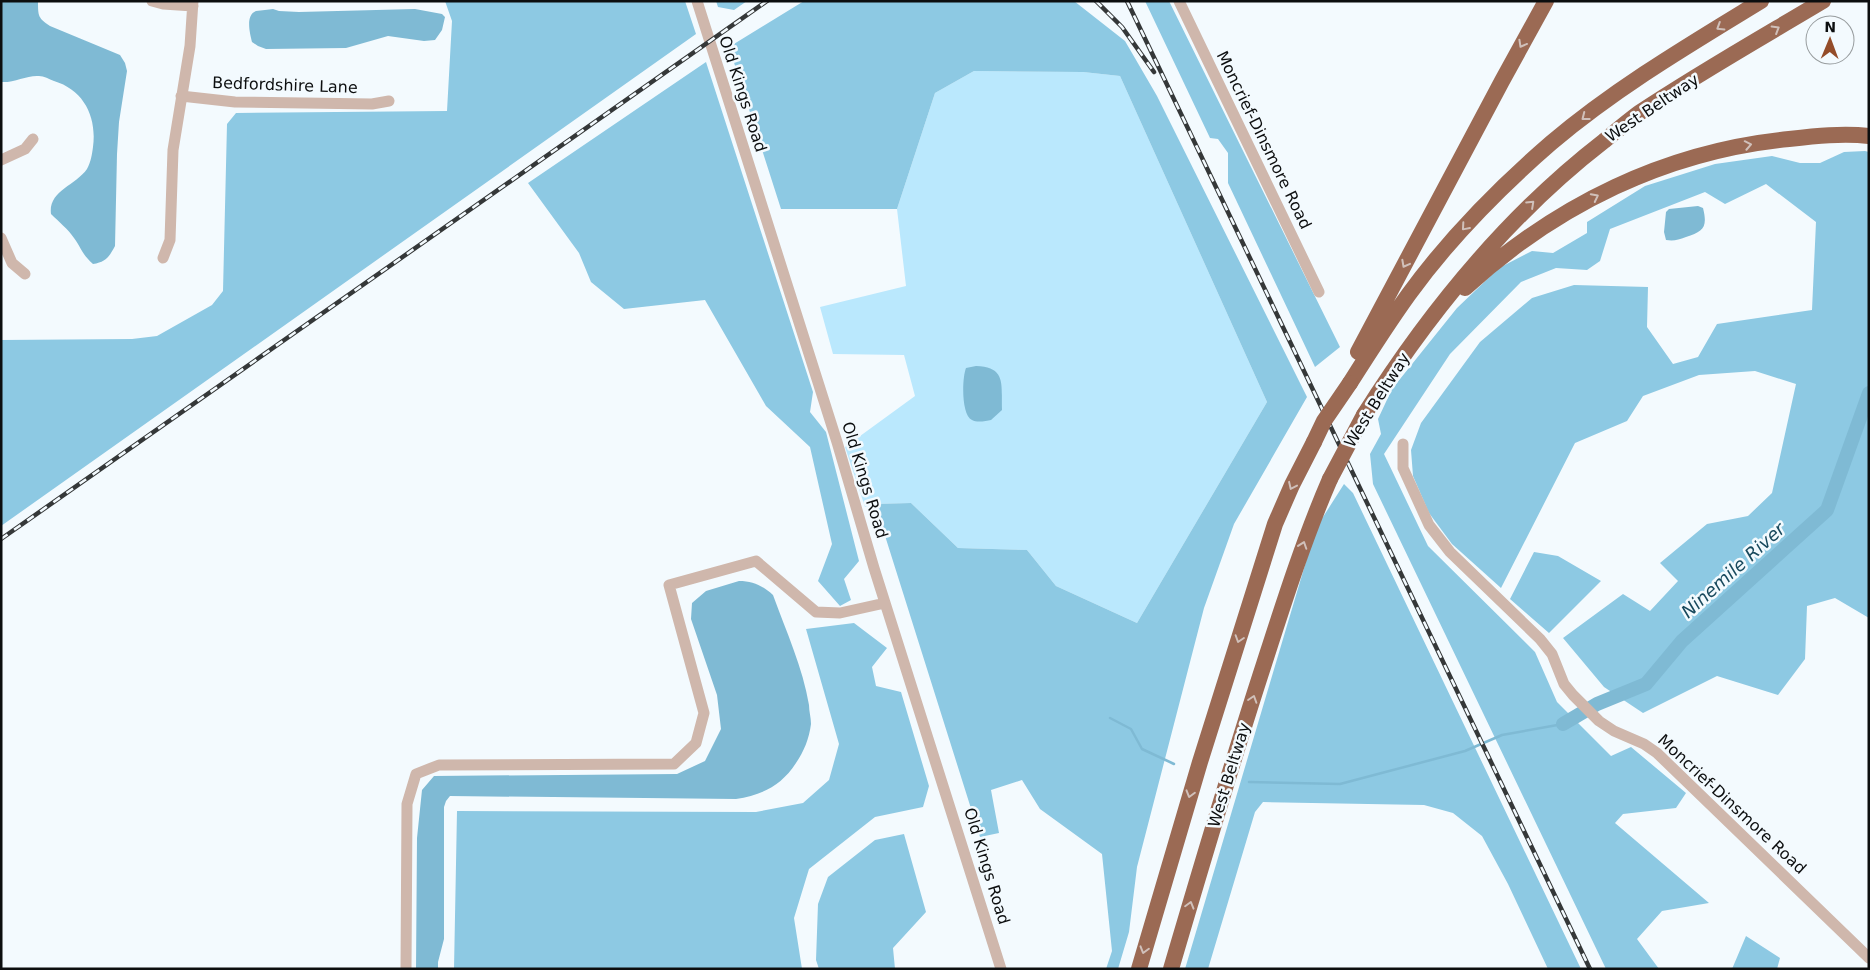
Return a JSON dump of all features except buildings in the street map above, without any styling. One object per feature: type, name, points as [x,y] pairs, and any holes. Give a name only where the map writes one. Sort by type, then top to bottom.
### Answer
[{"type":"highway","points":[[1348,379],[1502,81],[1546,1]]},
{"type":"highway","name":"West Beltway","points":[[1139,969],[1200,762],[1275,524],[1292,485],[1348,379],[1409,294],[1438,258],[1473,218],[1551,144],[1628,84],[1761,1]]},
{"type":"highway","name":"West Beltway","points":[[1172,969],[1232,764],[1310,524],[1330,479],[1364,415],[1395,367],[1468,271],[1520,214],[1578,161],[1638,114],[1823,1]]},
{"type":"highway","points":[[1430,320],[1480,275],[1525,239],[1569,210],[1623,182],[1674,163],[1719,150],[1764,141],[1834,135],[1869,136]]},
{"type":"street","points":[[152,1],[163,4],[193,4],[191,39],[173,150],[170,240],[163,258]]},
{"type":"street","name":"Old Kings Road","points":[[696,1],[831,423],[885,603],[1001,969]]},
{"type":"street","name":"Moncrief-Dinsmore Road","points":[[1179,1],[1319,292]]},
{"type":"street","name":"Bedfordshire Lane","points":[[181,96],[235,102],[372,104],[389,101]]},
{"type":"street","points":[[1,160],[25,149],[33,139]]},
{"type":"street","points":[[1,238],[12,263],[25,274]]},
{"type":"street","name":"Moncrief-Dinsmore Road","points":[[1402,444],[1402,468],[1421,509],[1438,538],[1450,552],[1540,639],[1552,654],[1564,684],[1573,695],[1599,721],[1614,731],[1644,744],[1657,753],[1869,958]]},
{"type":"street","points":[[406,969],[407,804],[416,774],[439,765],[674,764],[696,743],[704,712],[669,585],[756,561],[816,612],[840,613],[885,603]]},
{"type":"shaded area","points":[[1,1],[38,1],[41,19],[50,26],[120,55],[125,63],[127,71],[119,122],[117,154],[115,246],[109,256],[101,262],[93,264],[69,232],[51,214],[51,206],[58,194],[82,175],[89,164],[94,136],[90,115],[81,98],[73,91],[64,85],[41,76],[1,82]]},
{"type":"shaded area","points":[[445,1],[685,1],[696,34],[1,526],[1,340],[132,339],[157,336],[212,305],[223,291],[227,124],[236,113],[447,111],[452,21]]},
{"type":"shaded area","points":[[716,1],[747,1],[734,10],[718,7]]},
{"type":"shaded area","points":[[804,1],[1074,1],[1125,41],[1157,96],[1307,397],[1234,524],[1204,608],[1137,867],[1129,932],[1118,969],[1106,969],[1112,951],[1102,854],[1040,809],[1022,780],[991,790],[999,833],[980,837],[875,504],[911,503],[958,548],[1027,550],[1056,586],[1137,623],[1267,402],[1120,76],[1083,72],[974,71],[935,93],[897,209],[781,209],[729,47]]},
{"type":"shaded area","points":[[1145,1],[1169,1],[1340,347],[1315,367],[1228,183],[1228,153],[1218,139],[1210,138]]},
{"type":"shaded area","points":[[273,9],[299,12],[415,9],[442,14],[445,17],[442,30],[435,40],[424,41],[388,36],[346,48],[266,49],[252,42],[249,20],[250,16],[256,11]]},
{"type":"shaded area","points":[[706,62],[813,392],[810,412],[826,432],[859,561],[844,579],[851,600],[840,606],[818,581],[832,544],[810,447],[766,406],[705,300],[624,309],[591,282],[579,253],[528,183]]},
{"type":"shaded area","points":[[974,71],[1083,72],[1120,76],[1267,402],[1137,623],[1056,586],[1027,550],[958,548],[911,503],[875,504],[865,507],[845,447],[915,396],[904,355],[833,354],[820,307],[906,286],[897,209],[935,93]]},
{"type":"shaded area","points":[[1844,152],[1869,152],[1869,618],[1835,598],[1807,606],[1805,659],[1778,695],[1717,676],[1643,713],[1604,687],[1563,638],[1623,594],[1650,611],[1678,581],[1660,563],[1707,524],[1748,516],[1772,493],[1796,384],[1755,371],[1699,375],[1643,396],[1627,421],[1575,443],[1501,588],[1452,544],[1429,513],[1413,476],[1411,450],[1421,423],[1480,342],[1532,298],[1574,285],[1648,287],[1647,327],[1673,364],[1698,357],[1717,324],[1812,310],[1816,222],[1766,184],[1725,204],[1705,192],[1610,229],[1600,261],[1587,270],[1556,268],[1521,282],[1450,354],[1384,454],[1428,546],[1535,652],[1557,702],[1611,756],[1631,747],[1686,793],[1676,808],[1623,814],[1615,823],[1709,903],[1662,911],[1637,939],[1659,969],[1606,969],[1373,484],[1370,454],[1381,434],[1378,419],[1392,389],[1457,308],[1499,268],[1532,251],[1553,253],[1587,233],[1587,222],[1645,186],[1715,164],[1772,156],[1800,163],[1820,163]]},
{"type":"shaded area","points":[[1698,206],[1703,208],[1705,220],[1703,228],[1697,233],[1683,238],[1666,240],[1664,232],[1666,212],[1669,209]]},
{"type":"shaded area","points":[[976,366],[993,370],[998,374],[1002,385],[1002,410],[991,420],[982,422],[974,421],[968,417],[963,396],[966,368]]},
{"type":"shaded area","points":[[1344,484],[1353,493],[1581,969],[1548,969],[1508,884],[1482,836],[1453,813],[1424,805],[1263,802],[1255,812],[1208,969],[1185,969],[1316,528]]},
{"type":"shaded area","points":[[1534,552],[1558,556],[1601,581],[1549,633],[1510,599]]},
{"type":"shaded area","points":[[739,581],[757,585],[773,595],[803,677],[811,724],[804,749],[790,771],[770,788],[754,795],[736,799],[450,796],[444,807],[444,939],[438,969],[416,969],[417,838],[422,790],[434,776],[677,774],[705,761],[721,729],[717,695],[691,619],[692,603],[706,591]]},
{"type":"shaded area","points":[[854,623],[887,648],[872,667],[876,686],[901,692],[929,786],[923,807],[875,817],[809,869],[794,918],[802,969],[454,969],[457,811],[756,812],[803,803],[829,780],[839,744],[806,629]]},
{"type":"shaded area","points":[[904,834],[926,912],[893,948],[895,969],[819,969],[816,960],[818,904],[828,877],[875,840]]},
{"type":"shaded area","points":[[1746,936],[1780,958],[1777,969],[1732,969]]},
{"type":"waterway","name":"Ninemile River","points":[[1563,724],[1597,704],[1646,684],[1682,641],[1827,510],[1869,393]]},
{"type":"waterway","points":[[1110,718],[1131,729],[1142,749],[1174,764]]},
{"type":"waterway","points":[[1249,782],[1340,784],[1465,751],[1502,735],[1563,724]]},
{"type":"railway","points":[[1,539],[767,1]]},
{"type":"railway","points":[[1096,1],[1122,27],[1154,72]]},
{"type":"railway","points":[[1127,1],[1590,969]]}]
